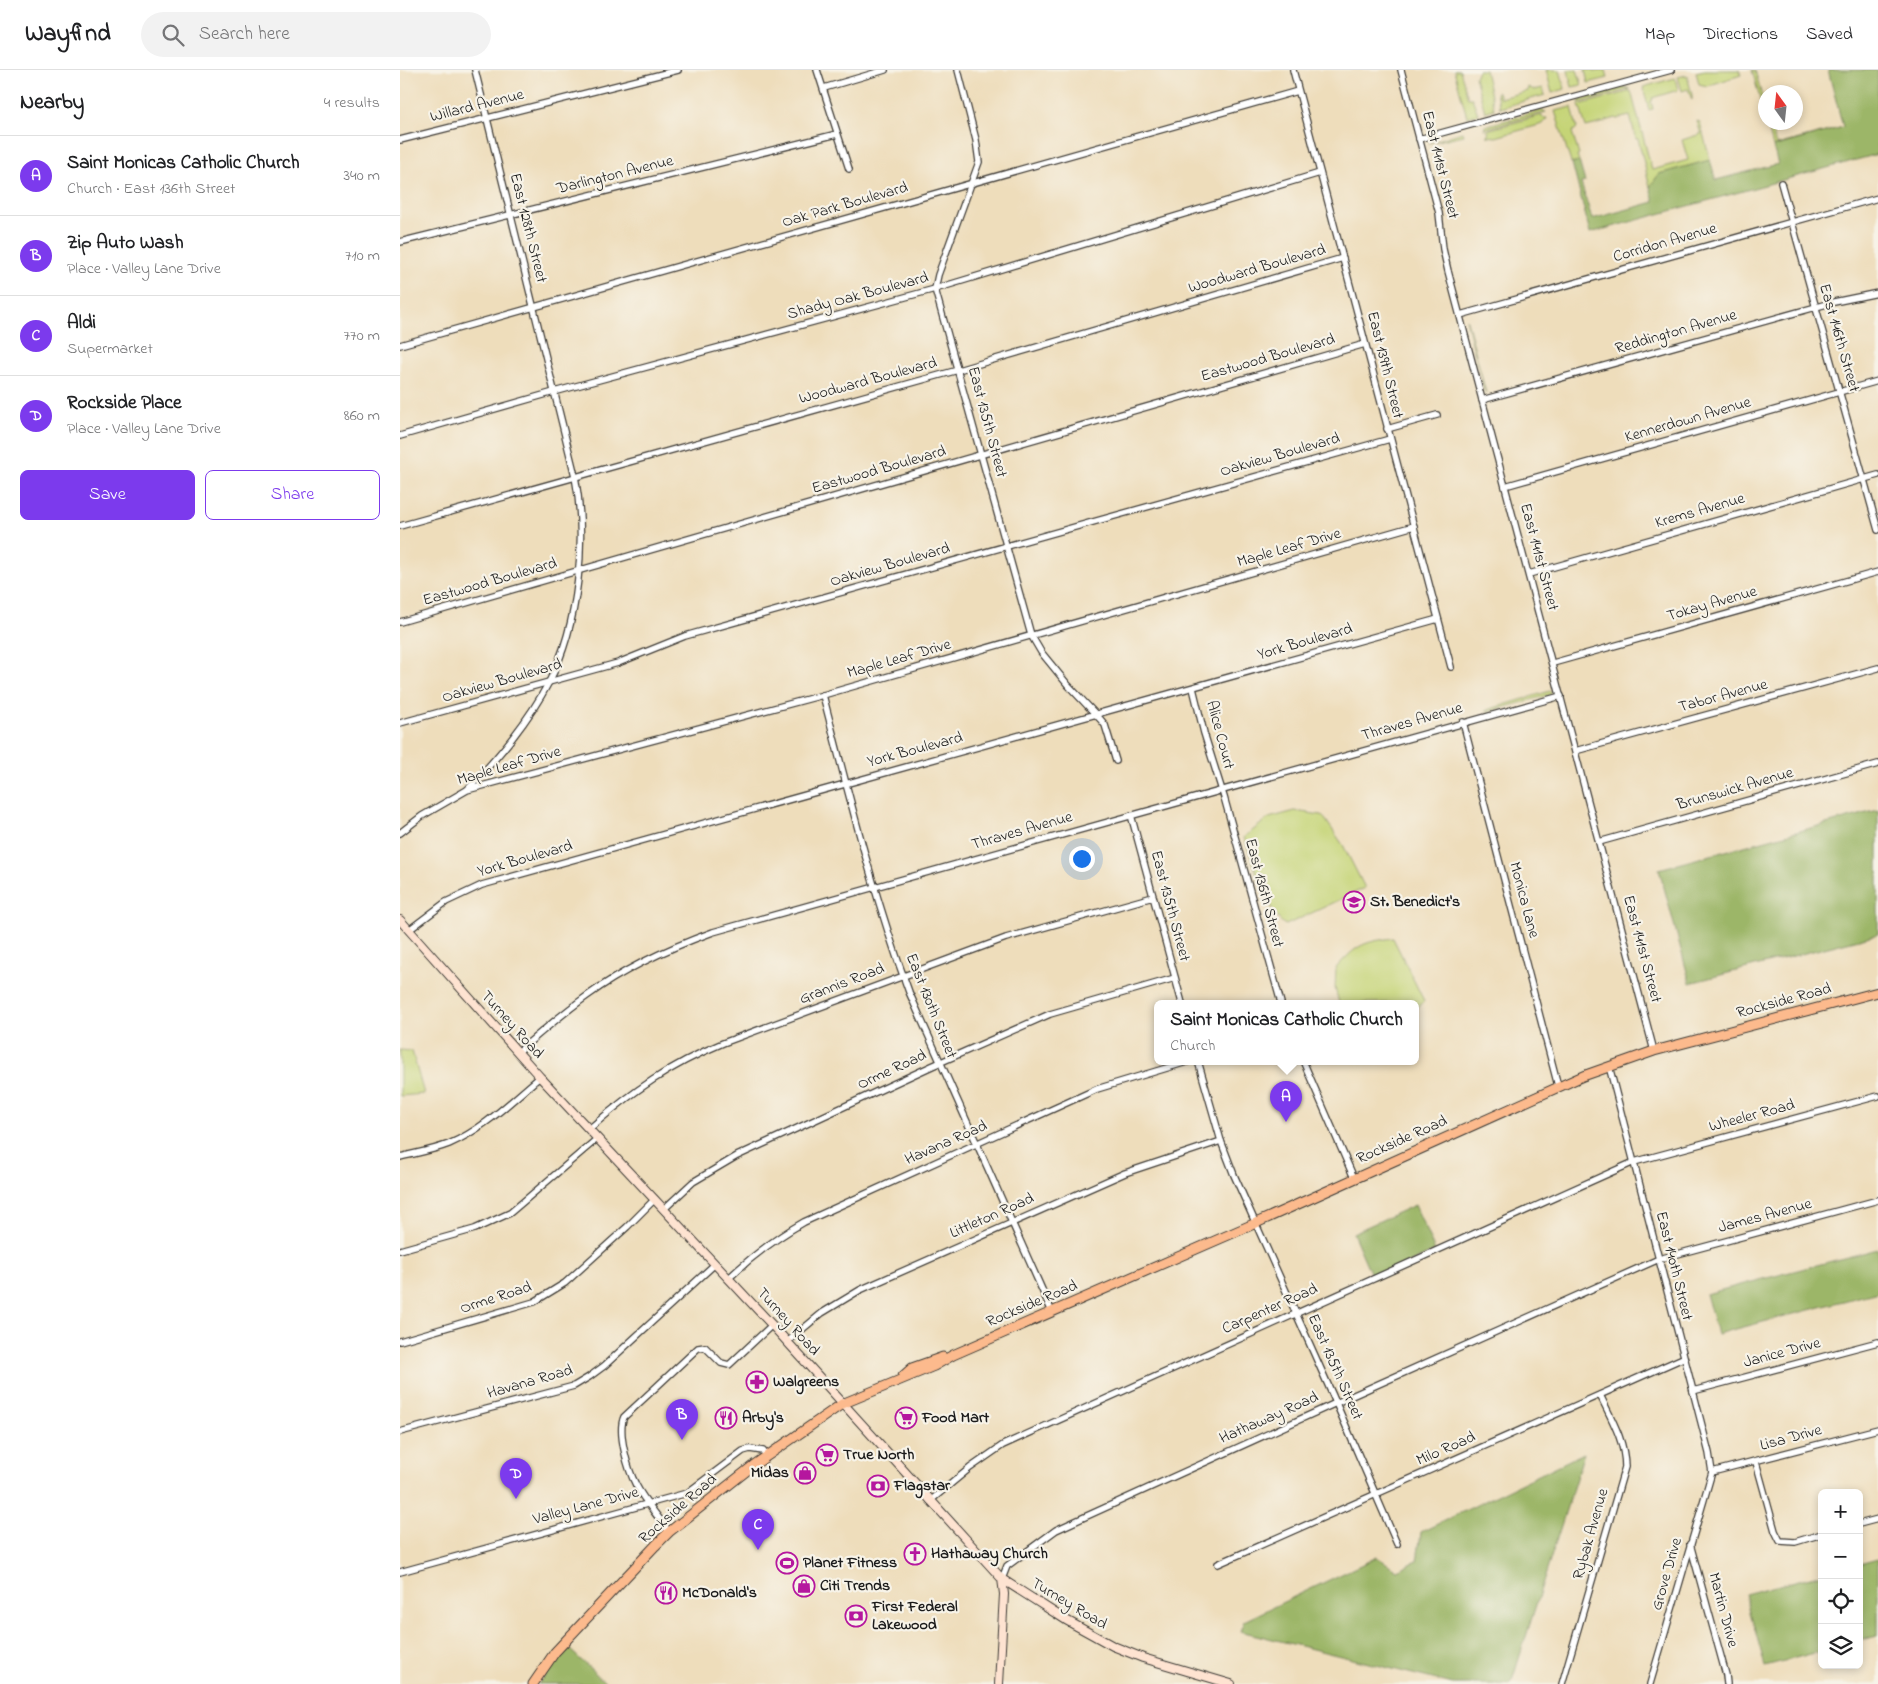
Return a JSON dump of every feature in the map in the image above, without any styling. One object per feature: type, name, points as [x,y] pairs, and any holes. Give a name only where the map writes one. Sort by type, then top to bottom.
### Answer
[{"type":"main road","name":"Turney Road","points":[[400,920],[540,1077],[729,1278],[1002,1579],[1066,1620],[1113,1646],[1230,1684]]},
{"type":"main road","name":"Rockside Road","points":[[533,1684],[555,1652],[669,1532],[766,1455],[842,1404],[934,1366],[953,1355],[1256,1222],[1558,1086],[1654,1051],[1878,992]]},
{"type":"main road","points":[[999,1684],[1004,1594],[1002,1579]]},
{"type":"street","name":"East 128th Street","points":[[467,790],[510,743],[549,682],[566,637],[580,571],[580,516],[575,476],[475,70]]},
{"type":"street","name":"Willard Avenue","points":[[400,140],[678,70]]},
{"type":"street","points":[[818,70],[849,169]]},
{"type":"street","points":[[824,88],[885,70]]},
{"type":"street","points":[[935,289],[938,275],[973,183],[979,162],[958,70]]},
{"type":"street","name":"East 139th Street","points":[[1293,70],[1451,667]]},
{"type":"street","name":"East 141st Street","points":[[1402,70],[1439,213],[1444,256],[1654,1051]]},
{"type":"street","points":[[1420,139],[1671,70]]},
{"type":"street","name":"Oak Park Boulevard","points":[[400,345],[1298,91]]},
{"type":"street","name":"Darlington Avenue","points":[[400,242],[837,134]]},
{"type":"street","name":"Shady Oak Boulevard","points":[[400,436],[554,392],[935,289],[1320,173]]},
{"type":"street","name":"East 146th Street","points":[[1781,183],[1878,530]]},
{"type":"street","name":"Corridon Avenue","points":[[1460,315],[1878,198]]},
{"type":"street","name":"Woodward Boulevard","points":[[400,526],[958,370],[1343,258]]},
{"type":"street","name":"East 135th Street","points":[[935,289],[1031,635],[1041,652],[1068,685],[1098,715],[1105,725],[1116,760]]},
{"type":"street","name":"Reddington Avenue","points":[[1482,400],[1816,307],[1878,293]]},
{"type":"street","name":"Eastwood Boulevard","points":[[400,622],[1365,344]]},
{"type":"street","name":"Kennerdown Avenue","points":[[1505,486],[1878,381]]},
{"type":"street","points":[[1387,429],[1437,416]]},
{"type":"street","name":"Oakview Boulevard","points":[[400,724],[618,663],[685,636],[1390,439]]},
{"type":"street","name":"Krems Avenue","points":[[1529,574],[1878,475]]},
{"type":"street","name":"Maple Leaf Drive","points":[[400,833],[422,816],[467,790],[823,695],[1414,526]]},
{"type":"street","name":"Tokay Avenue","points":[[1553,663],[1878,572]]},
{"type":"street","name":"York Boulevard","points":[[409,930],[446,902],[482,885],[1438,619]]},
{"type":"street","name":"Tabor Avenue","points":[[1575,751],[1878,668]]},
{"type":"street","name":"Alice Court","points":[[1193,688],[1221,790]]},
{"type":"street","name":"East 130th Street","points":[[823,695],[874,887],[903,976],[917,1013],[1010,1223],[1052,1312]]},
{"type":"street","name":"Thraves Avenue","points":[[518,1052],[587,995],[637,964],[732,925],[1561,696]]},
{"type":"street","name":"Monica Lane","points":[[1463,722],[1558,1086]]},
{"type":"street","name":"Brunswick Avenue","points":[[1599,842],[1878,764]]},
{"type":"street","name":"East 136th Street","points":[[1221,790],[1280,1000]]},
{"type":"street","name":"East 135th Street","points":[[1131,815],[1181,1000]]},
{"type":"street","name":"Grannis Road","points":[[589,1128],[644,1084],[688,1058],[723,1043],[1006,938],[1153,897]]},
{"type":"street","name":"Orme Road","points":[[664,1209],[693,1182],[737,1156],[940,1063],[1050,1014],[1175,978]]},
{"type":"street","name":"Havana Road","points":[[729,1278],[754,1255],[780,1236],[804,1222],[1097,1089],[1177,1065]]},
{"type":"street","name":"East 135th Street","points":[[1199,1065],[1221,1141],[1234,1175],[1336,1403],[1396,1544]]},
{"type":"street","points":[[1305,1065],[1354,1178]]},
{"type":"street","name":"East 140th Street","points":[[1609,1066],[1709,1453],[1712,1472]]},
{"type":"street","points":[[400,1158],[447,1144],[468,1134],[489,1121],[540,1077]]},
{"type":"street","name":"Wheeler Road","points":[[1634,1162],[1878,1096]]},
{"type":"street","points":[[400,1250],[475,1229],[510,1214],[598,1138]]},
{"type":"street","name":"Littleton Road","points":[[787,1342],[816,1317],[846,1297],[1125,1173],[1221,1141]]},
{"type":"street","name":"Carpenter Road","points":[[930,1501],[970,1468],[1003,1445],[1634,1162]]},
{"type":"street","name":"Orme Road","points":[[400,1340],[534,1302],[565,1283],[655,1199]]},
{"type":"street","name":"James Avenue","points":[[1659,1260],[1878,1200]]},
{"type":"street","name":"Hathaway Road","points":[[1002,1579],[1007,1566],[1056,1530],[1659,1260]]},
{"type":"street","name":"Havana Road","points":[[400,1432],[574,1386],[604,1366],[715,1264]]},
{"type":"street","points":[[669,1532],[635,1483],[627,1458],[621,1427],[624,1417],[698,1348],[705,1347],[721,1363],[729,1366],[772,1325]]},
{"type":"street","name":"Janice Drive","points":[[1693,1391],[1878,1342]]},
{"type":"street","name":"Milo Road","points":[[1218,1564],[1683,1358]]},
{"type":"street","name":"Rybak Avenue","points":[[1562,1684],[1625,1467],[1622,1441],[1600,1395]]},
{"type":"street","name":"Lisa Drive","points":[[1712,1472],[1878,1430]]},
{"type":"street","name":"Valley Lane Drive","points":[[400,1572],[689,1492],[743,1451],[750,1449],[763,1451],[766,1455]]},
{"type":"street","points":[[1756,1462],[1775,1531],[1780,1540],[1794,1542],[1818,1535]]},
{"type":"street","name":"Grove Drive","points":[[1650,1684],[1712,1472]]},
{"type":"street","points":[[1863,1523],[1878,1519]]},
{"type":"street","name":"Martin Drive","points":[[1690,1544],[1727,1684]]},
{"type":"green space","points":[[1454,70],[1460,70],[1468,98],[1472,98],[1478,114],[1467,117]]},
{"type":"green space","points":[[1478,70],[1485,70],[1494,109],[1485,112],[1475,77]]},
{"type":"green space","points":[[1546,70],[1560,70],[1565,89],[1552,93]]},
{"type":"green space","points":[[1568,70],[1577,70],[1582,85],[1572,87]]},
{"type":"green space","points":[[1585,70],[1593,70],[1594,72],[1606,70],[1608,78],[1588,83]]},
{"type":"green space","points":[[1705,70],[1739,70],[1741,75],[1707,86],[1699,84],[1696,72]]},
{"type":"green space","points":[[1752,70],[1755,70],[1759,85],[1758,92]]},
{"type":"green space","points":[[1828,70],[1878,70],[1878,154],[1590,233],[1572,163],[1579,161],[1585,182],[1581,183],[1592,219],[1654,202],[1650,187],[1659,174],[1710,160],[1716,180],[1778,164],[1773,147],[1843,127]]},
{"type":"green space","points":[[1687,75],[1692,100],[1688,89],[1682,91],[1678,77]]},
{"type":"green space","points":[[1675,78],[1678,90],[1652,98],[1653,109],[1649,110],[1643,87]]},
{"type":"green space","points":[[1528,87],[1534,90],[1543,88],[1545,95],[1500,108],[1496,93],[1498,92],[1500,98],[1527,91]]},
{"type":"green space","points":[[1625,87],[1630,89],[1579,103],[1580,100]]},
{"type":"green space","points":[[1631,91],[1652,170],[1688,160],[1682,140],[1701,134],[1697,121],[1700,122],[1710,160],[1659,174],[1650,187],[1630,116],[1586,127],[1579,105]]},
{"type":"green space","points":[[1572,107],[1577,128],[1572,132],[1579,161],[1571,163],[1555,111]]},
{"type":"green space","points":[[1542,110],[1546,112],[1484,129],[1485,126]]},
{"type":"green space","points":[[1542,115],[1543,118],[1547,118],[1543,124],[1496,137],[1486,136],[1489,133],[1487,130]]},
{"type":"green space","points":[[1844,127],[1773,147],[1769,131],[1772,130],[1776,145]]},
{"type":"green space","points":[[1462,132],[1463,135],[1429,143]]},
{"type":"green space","points":[[1467,320],[1486,393],[1484,390]]},
{"type":"green space","points":[[1550,691],[1552,693],[1549,695],[1487,712],[1487,710]]},
{"type":"green space","points":[[1878,810],[1878,934],[1690,983],[1659,869]]},
{"type":"green space","points":[[1295,811],[1321,815],[1325,819],[1343,845],[1365,888],[1286,925],[1280,921],[1268,900],[1244,837],[1269,818]]},
{"type":"green space","points":[[1393,938],[1424,1001],[1419,1007],[1419,1000],[1338,1000],[1335,988],[1336,968],[1355,949],[1374,941]]},
{"type":"green space","points":[[400,1050],[412,1051],[424,1094],[400,1096]]},
{"type":"green space","points":[[1415,1205],[1435,1251],[1373,1279],[1353,1233]]},
{"type":"green space","points":[[1878,1249],[1878,1292],[1717,1334],[1706,1294]]},
{"type":"green space","points":[[1584,1453],[1511,1684],[1453,1684],[1240,1631],[1244,1621],[1377,1557],[1397,1570],[1417,1561],[1421,1532]]},
{"type":"green space","points":[[1878,1559],[1878,1636],[1863,1640],[1863,1579],[1863,1563]]},
{"type":"green space","points":[[1818,1575],[1818,1652],[1765,1666],[1745,1594]]},
{"type":"green space","points":[[568,1648],[607,1684],[538,1684]]},
{"type":"place","name":"St. Benedict's","points":[[1354,902]]},
{"type":"place","name":"Saint Monicas Catholic Church","points":[[1286,1122]]},
{"type":"place","name":"Walgreens","points":[[757,1382]]},
{"type":"place","name":"Arby's","points":[[726,1418]]},
{"type":"place","name":"Food Mart","points":[[906,1418]]},
{"type":"place","name":"Zip Auto Wash","points":[[682,1440]]},
{"type":"place","name":"True North","points":[[827,1455]]},
{"type":"place","name":"Midas","points":[[805,1473]]},
{"type":"place","name":"Flagstar","points":[[878,1486]]},
{"type":"place","name":"Rockside Place","points":[[516,1499]]},
{"type":"place","name":"Aldi","points":[[758,1550]]},
{"type":"place","name":"Hathaway Church","points":[[915,1554]]},
{"type":"place","name":"Planet Fitness","points":[[787,1563]]},
{"type":"place","name":"Citi Trends","points":[[804,1586]]},
{"type":"place","name":"McDonald's","points":[[666,1593]]},
{"type":"place","name":"First Federal Lakewood","points":[[856,1616]]}]
